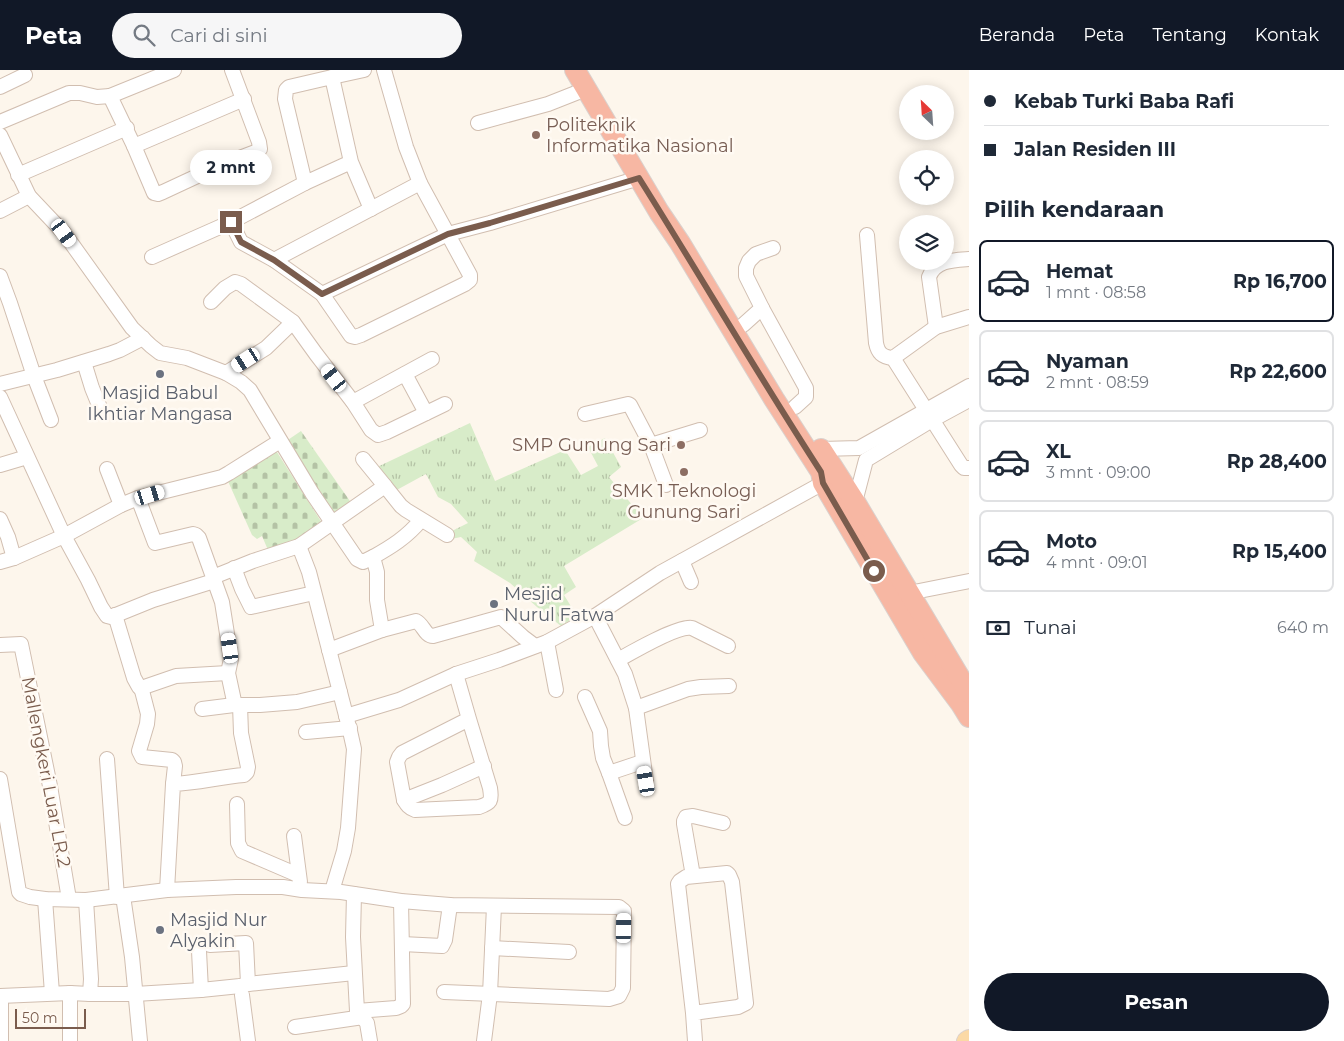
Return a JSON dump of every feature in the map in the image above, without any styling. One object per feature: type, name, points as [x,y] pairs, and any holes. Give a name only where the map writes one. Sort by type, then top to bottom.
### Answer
[{"type":"highway","points":[[575,70],[588,79],[660,188],[774,399],[821,472],[823,483],[923,654],[967,704]]},
{"type":"highway","points":[[588,79],[633,179],[686,239],[743,325],[855,502],[911,597],[967,704]]},
{"type":"street","points":[[0,122],[69,93],[80,92],[97,97],[110,96],[174,70]]},
{"type":"street","points":[[110,96],[127,128],[154,193],[158,194],[260,149],[244,99],[232,70]]},
{"type":"street","points":[[305,183],[285,99],[289,87],[364,70]]},
{"type":"street","points":[[231,222],[241,242],[274,260],[322,294],[351,336],[358,336],[470,280],[470,275],[420,183],[406,147],[384,70]]},
{"type":"street","points":[[0,86],[25,75]]},
{"type":"street","points":[[332,77],[351,162],[372,208]]},
{"type":"street","points":[[478,123],[548,104],[588,79]]},
{"type":"street","points":[[134,146],[244,99]]},
{"type":"street","points":[[18,175],[127,128]]},
{"type":"street","points":[[0,136],[29,196],[64,233],[127,321],[142,338],[160,352],[187,358],[226,373],[250,390],[312,493],[358,561],[362,562],[396,544],[410,533],[421,520]]},
{"type":"street","points":[[152,257],[231,222],[305,183],[351,162]]},
{"type":"street","points":[[322,294],[448,234],[633,179]]},
{"type":"street","points":[[274,260],[420,183]]},
{"type":"street","points":[[0,211],[29,196]]},
{"type":"street","points":[[867,234],[876,343],[879,352],[883,356],[893,358],[961,465],[964,468],[969,468]]},
{"type":"street","points":[[773,248],[756,254],[749,261],[746,268],[746,276],[806,388],[806,397],[795,407]]},
{"type":"street","points":[[936,327],[929,277],[930,272],[940,263],[969,259]]},
{"type":"street","points":[[0,276],[51,420]]},
{"type":"street","points":[[211,302],[225,288],[235,282],[241,284],[293,322],[374,433],[387,432],[445,404]]},
{"type":"street","points":[[743,325],[762,308]]},
{"type":"street","points":[[893,358],[936,327],[969,318]]},
{"type":"street","points":[[226,373],[266,348],[293,322]]},
{"type":"street","points":[[0,384],[84,362],[120,350],[142,338]]},
{"type":"street","points":[[353,402],[432,359]]},
{"type":"street","points":[[84,362],[101,410]]},
{"type":"street","points":[[405,374],[426,413]]},
{"type":"street","points":[[821,448],[862,454],[929,415],[969,386]]},
{"type":"street","points":[[0,397],[64,536],[101,607],[107,616],[110,617],[213,579],[234,568],[298,546],[385,486]]},
{"type":"street","points":[[929,415],[969,400]]},
{"type":"street","points":[[585,414],[630,404],[651,446],[666,485]]},
{"type":"street","points":[[651,446],[700,430]]},
{"type":"street","points":[[0,518],[8,537],[7,560],[64,536],[121,505],[138,498],[222,477],[280,441]]},
{"type":"street","points":[[855,502],[862,454]]},
{"type":"street","points":[[0,465],[27,457]]},
{"type":"street","points":[[363,459],[401,506],[447,535]]},
{"type":"street","points":[[107,469],[121,505]]},
{"type":"street","points":[[306,732],[348,722],[456,674],[541,644],[595,616],[682,561],[823,483]]},
{"type":"street","points":[[138,498],[154,543],[193,534],[198,538],[222,602],[228,630],[231,659],[228,673],[237,705],[248,767],[246,773],[191,783],[173,784]]},
{"type":"street","points":[[298,546],[309,572],[354,748],[348,828],[332,891]]},
{"type":"street","points":[[373,557],[377,572],[377,600],[382,630]]},
{"type":"street","points":[[682,561],[692,582]]},
{"type":"street","points":[[234,568],[251,607],[314,593]]},
{"type":"street","points":[[911,597],[969,581]]},
{"type":"street","points":[[911,597],[969,589]]},
{"type":"street","points":[[115,615],[134,678],[137,685],[141,688],[148,714],[139,751],[142,757],[172,760],[175,766],[167,890]]},
{"type":"street","points":[[595,616],[625,674],[636,708],[646,781]]},
{"type":"street","points":[[329,650],[382,630],[413,621],[418,622],[428,635],[433,636],[501,617],[522,637],[541,644]]},
{"type":"street","points":[[618,660],[674,631],[686,627],[692,628],[728,646]]},
{"type":"street","name":"Mallengkeri Luar LR.2","points":[[0,646],[21,644],[50,786],[69,900]]},
{"type":"street","points":[[541,644],[556,690]]},
{"type":"street","points":[[141,688],[176,676],[228,673]]},
{"type":"street","points":[[456,674],[484,766],[491,794],[490,801],[478,807],[458,809],[415,810],[410,808],[404,800],[397,765],[399,757],[402,753],[469,719]]},
{"type":"street","points":[[636,708],[688,689],[729,686]]},
{"type":"street","points":[[202,708],[297,702],[340,692]]},
{"type":"street","points":[[585,697],[600,731],[600,746],[603,758],[625,818]]},
{"type":"street","points":[[107,759],[120,896],[132,957],[140,1041]]},
{"type":"street","points":[[608,772],[642,762]]},
{"type":"street","points":[[404,800],[484,766]]},
{"type":"street","points":[[0,779],[19,892],[30,897],[86,900],[167,890],[283,887],[450,905],[622,908],[624,914],[623,988],[619,996],[609,999],[444,992]]},
{"type":"street","points":[[237,804],[238,843],[242,850],[298,874]]},
{"type":"street","points":[[693,876],[684,819],[693,816],[723,823]]},
{"type":"street","points":[[294,836],[298,874],[302,890]]},
{"type":"street","points":[[693,1013],[738,1008],[746,1001],[730,877],[725,873],[683,878],[678,884],[695,1041]]},
{"type":"street","points":[[354,894],[354,973],[360,1014],[367,1023],[370,1041]]},
{"type":"street","points":[[45,899],[52,993]]},
{"type":"street","points":[[86,900],[91,979],[90,994]]},
{"type":"street","points":[[295,1027],[396,1008],[403,1004],[401,901]]},
{"type":"street","points":[[402,944],[442,946],[445,940],[450,905]]},
{"type":"street","points":[[484,1041],[490,994],[494,906]]},
{"type":"street","points":[[202,990],[205,948],[246,943],[245,990],[248,1041]]},
{"type":"street","points":[[492,948],[570,952]]},
{"type":"street","points":[[1,1041],[0,996],[70,992],[135,994],[240,986],[245,990],[354,973]]},
{"type":"street","points":[[70,992],[70,1041]]},
{"type":"green space","points":[[470,423],[495,481],[565,450],[581,475],[598,466],[588,447],[605,438],[621,467],[609,477],[643,518],[564,566],[576,587],[564,595],[577,616],[561,626],[510,583],[474,561],[477,552],[461,537],[451,539],[450,532],[468,523],[451,504],[438,497],[426,474],[393,492],[373,469]]},
{"type":"green space","points":[[301,431],[352,504],[327,518],[279,446]]},
{"type":"green space","points":[[275,449],[322,523],[299,541],[268,550],[262,536],[257,539],[252,535],[227,479]]},
{"type":"place","name":"Politeknik Informatika Nasional","points":[[536,135]]},
{"type":"place","name":"Masjid Babul Ikhtiar Mangasa","points":[[160,374]]},
{"type":"place","name":"SMP Gunung Sari","points":[[681,445]]},
{"type":"place","name":"SMK 1 Teknologi Gunung Sari","points":[[684,472]]},
{"type":"place","name":"Mesjid Nurul Fatwa","points":[[494,604]]},
{"type":"place","name":"Masjid Nur Alyakin","points":[[160,930]]},
{"type":"route","points":[[231,222],[241,242],[274,260],[322,294],[448,234],[639,178],[774,399],[821,472],[823,483],[874,571]]}]
